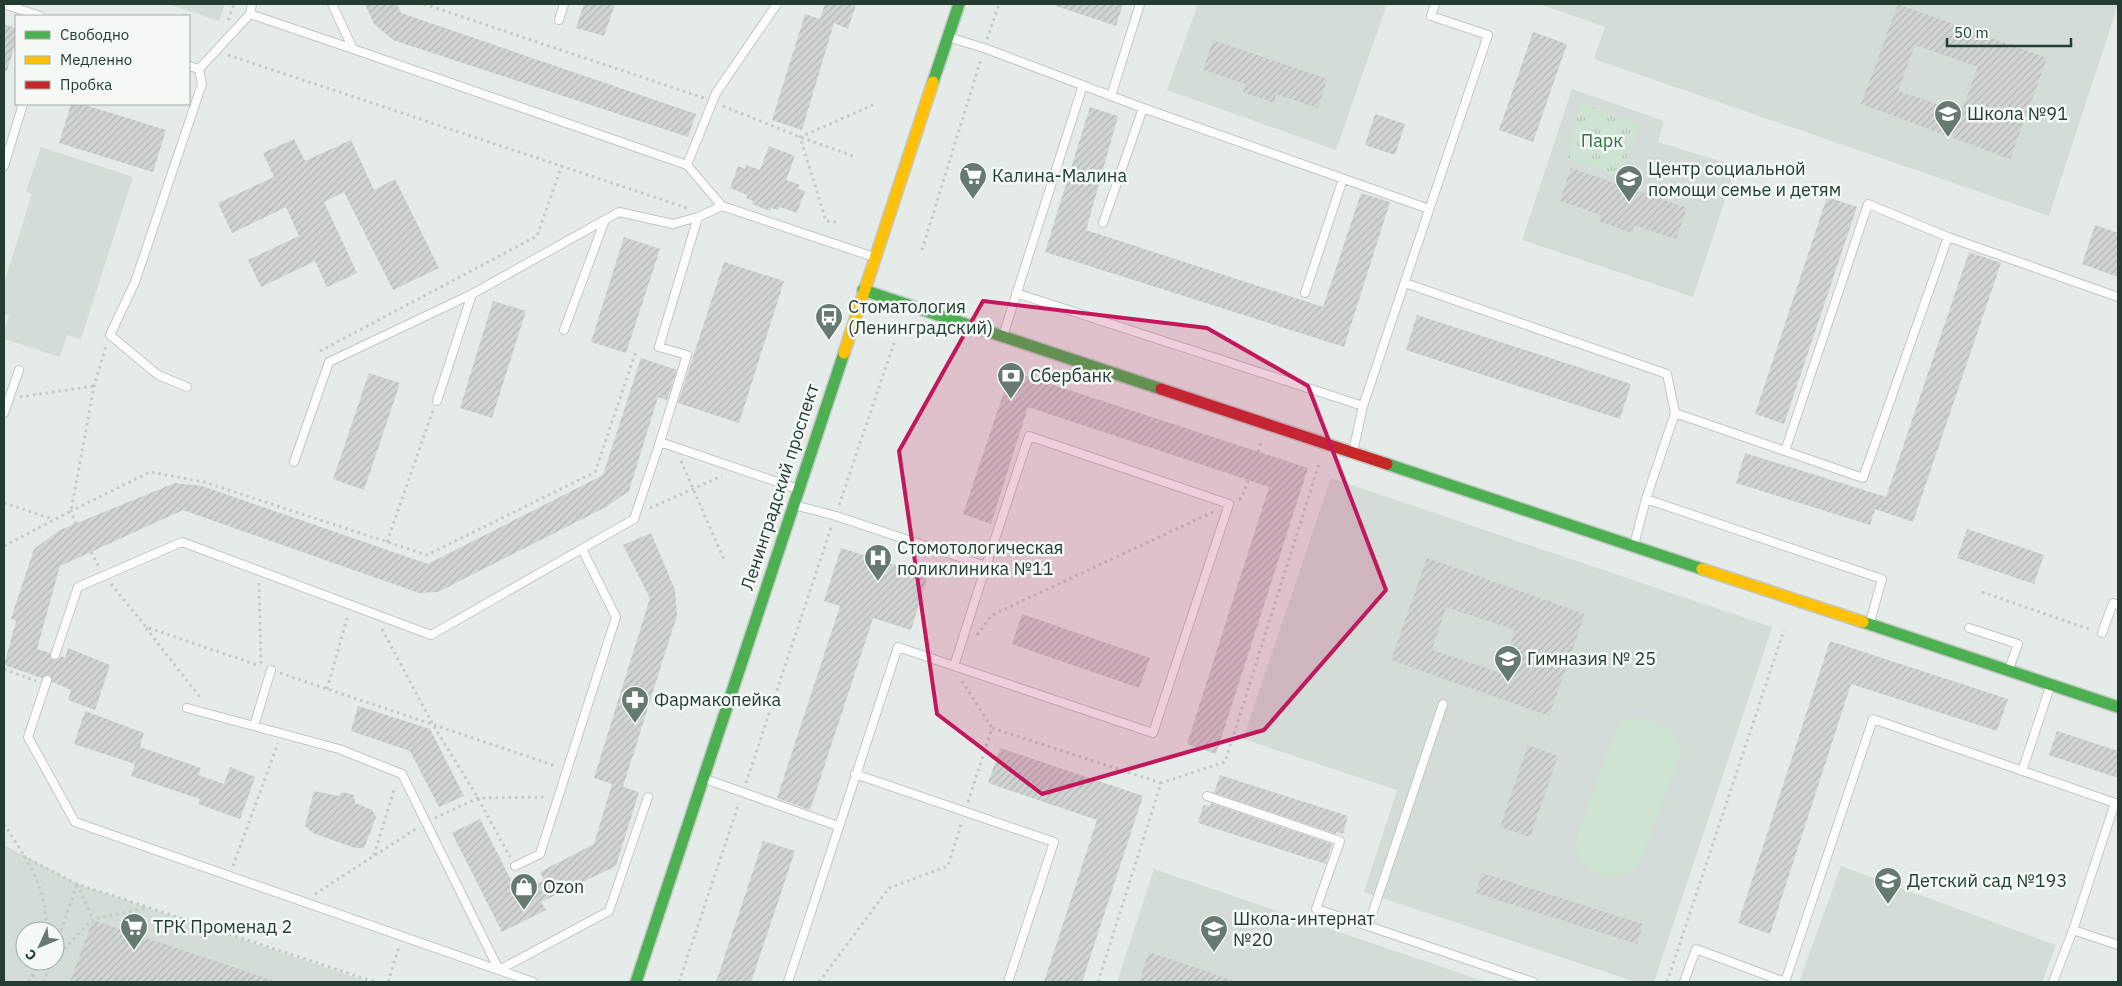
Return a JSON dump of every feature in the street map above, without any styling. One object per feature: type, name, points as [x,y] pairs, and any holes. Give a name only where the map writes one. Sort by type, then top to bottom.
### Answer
[{"type":"street","name":"Ленинградский проспект","points":[[636,982],[959,4]]},
{"type":"street","points":[[863,290],[2118,707]]},
{"type":"lane","points":[[4,4],[37,15]]},
{"type":"lane","points":[[199,69],[250,14],[252,4]]},
{"type":"lane","points":[[332,4],[353,49]]},
{"type":"lane","points":[[559,20],[564,4]]},
{"type":"lane","points":[[687,165],[716,93],[777,4]]},
{"type":"lane","points":[[1111,96],[1140,4]]},
{"type":"lane","points":[[1353,453],[1363,406],[1488,35],[1431,16],[1435,4]]},
{"type":"lane","points":[[250,14],[687,165],[722,206],[874,257]]},
{"type":"lane","points":[[948,37],[984,48],[1142,108],[1429,209]]},
{"type":"lane","points":[[190,66],[199,69]]},
{"type":"lane","points":[[187,387],[158,375],[110,335],[135,282],[202,84],[199,69]]},
{"type":"lane","points":[[1002,336],[1083,85]]},
{"type":"lane","points":[[4,166],[23,105]]},
{"type":"lane","points":[[1104,223],[1142,108]]},
{"type":"lane","points":[[1304,293],[1343,179]]},
{"type":"lane","points":[[1785,451],[1868,204],[1948,237],[2118,297]]},
{"type":"lane","points":[[294,462],[329,362],[472,294],[619,212],[673,224],[702,215],[722,206]]},
{"type":"lane","points":[[55,655],[78,588],[182,542],[431,635],[634,519],[687,355],[659,347],[702,215]]},
{"type":"lane","points":[[564,330],[605,220]]},
{"type":"lane","points":[[1675,413],[1864,478],[1948,237]]},
{"type":"lane","points":[[1405,283],[1667,374],[1675,413],[1646,499],[1634,546]]},
{"type":"lane","points":[[1016,293],[1363,406]]},
{"type":"lane","points":[[436,401],[472,294]]},
{"type":"lane","points":[[4,414],[19,370]]},
{"type":"lane","points":[[788,982],[898,647],[954,666],[1153,733],[1230,504],[1029,436],[954,666]]},
{"type":"lane","points":[[660,442],[798,489]]},
{"type":"lane","points":[[1646,499],[1882,579],[1869,624]]},
{"type":"lane","points":[[793,504],[836,516],[986,566]]},
{"type":"lane","points":[[515,866],[540,854],[616,616],[582,548]]},
{"type":"lane","points":[[2102,633],[2113,603],[2118,604]]},
{"type":"lane","points":[[1970,628],[2018,644],[2008,670]]},
{"type":"lane","points":[[254,726],[271,670]]},
{"type":"lane","points":[[46,682],[28,737],[75,822],[533,982]]},
{"type":"lane","points":[[2022,771],[2050,685]]},
{"type":"lane","points":[[1368,926],[1443,704]]},
{"type":"lane","points":[[187,708],[339,749],[402,774],[499,970]]},
{"type":"lane","points":[[1684,982],[1696,949],[1785,982],[1873,719],[2115,803],[2073,930],[2053,982]]},
{"type":"lane","points":[[855,774],[1054,842],[1008,982]]},
{"type":"lane","points":[[703,778],[838,826]]},
{"type":"lane","points":[[1207,796],[1340,841],[1316,909],[1533,982]]},
{"type":"lane","points":[[499,970],[609,911],[648,797]]},
{"type":"lane","points":[[2073,930],[2118,945]]},
{"type":"path","points":[[424,4],[713,101],[800,137],[856,157]]},
{"type":"path","points":[[922,250],[999,4]]},
{"type":"path","points":[[215,50],[366,102],[562,165],[702,215]]},
{"type":"path","points":[[800,137],[873,105]]},
{"type":"path","points":[[800,137],[826,221],[836,222]]},
{"type":"path","points":[[320,351],[537,236],[562,165]]},
{"type":"path","points":[[76,524],[71,511],[94,386],[110,335]]},
{"type":"path","points":[[679,982],[894,343]]},
{"type":"path","points":[[4,546],[150,472],[204,482],[426,555],[595,472],[636,351]]},
{"type":"path","points":[[9,399],[94,386]]},
{"type":"path","points":[[387,542],[436,401]]},
{"type":"path","points":[[1098,982],[1161,783],[1225,762],[1325,444]]},
{"type":"path","points":[[674,447],[725,562]]},
{"type":"path","points":[[636,514],[738,469]]},
{"type":"path","points":[[976,637],[992,615],[1242,498],[1248,480]]},
{"type":"path","points":[[4,503],[54,519]]},
{"type":"path","points":[[258,570],[261,666]]},
{"type":"path","points":[[104,576],[214,715]]},
{"type":"path","points":[[1982,592],[2102,633]]},
{"type":"path","points":[[327,689],[350,604]]},
{"type":"path","points":[[375,614],[432,724],[478,798],[515,866]]},
{"type":"path","points":[[146,627],[566,770]]},
{"type":"path","points":[[1667,982],[1784,630]]},
{"type":"path","points":[[954,666],[992,728]]},
{"type":"path","points":[[4,669],[46,682]]},
{"type":"path","points":[[230,876],[281,733]]},
{"type":"path","points":[[374,856],[400,773]]},
{"type":"path","points":[[303,902],[426,822],[478,798],[558,797]]},
{"type":"path","points":[[4,824],[37,881],[44,900],[46,921]]},
{"type":"path","points":[[23,856],[77,884],[375,982]]},
{"type":"path","points":[[77,884],[93,920]]},
{"type":"path","points":[[65,921],[77,884]]},
{"type":"path","points":[[65,948],[93,920],[147,908]]},
{"type":"path","points":[[388,982],[402,936]]},
{"type":"path","points":[[29,982],[34,971]]},
{"type":"path","points":[[33,975],[36,982]]},
{"type":"highlighted area","points":[[983,301],[1207,328],[1308,386],[1386,590],[1264,730],[1042,794],[937,714],[899,451]]},
{"type":"shaded area","points":[[168,4],[225,4],[219,21]]},
{"type":"shaded area","points":[[1198,4],[1387,4],[1336,150],[1167,90]]},
{"type":"shaded area","name":"Школа №91","points":[[1539,4],[2118,4],[2049,216],[1594,59],[1605,27]]},
{"type":"shaded area","name":"Центр социальной помощи семье и детям","points":[[1572,89],[1664,121],[1658,142],[1736,166],[1693,297],[1522,240]]},
{"type":"shaded area","points":[[41,147],[133,177],[81,339],[67,335],[60,357],[4,339],[4,331],[9,316],[4,314],[4,283],[32,194],[26,191]]},
{"type":"shaded area","name":"Гимназия № 25","points":[[1331,478],[1772,627],[1654,982],[1636,982],[1364,892],[1397,790],[1243,739]]},
{"type":"shaded area","points":[[4,845],[77,884],[369,982],[4,982]]},
{"type":"shaded area","name":"Детский сад №193","points":[[1841,866],[2056,945],[2042,982],[1799,982]]},
{"type":"shaded area","name":"Школа-интернат №20","points":[[1154,869],[1486,982],[1117,982]]},
{"type":"green space","name":"Парк","points":[[1581,103],[1640,125],[1622,177],[1567,158]]},
{"type":"green space","points":[[1629,718],[1648,718],[1662,724],[1673,734],[1682,750],[1640,862],[1624,874],[1605,876],[1588,868],[1582,861],[1577,851],[1577,835],[1619,722]]},
{"type":"building","points":[[365,4],[397,4],[401,13],[696,114],[688,137],[393,40],[374,24]]},
{"type":"building","points":[[584,4],[615,4],[604,36],[576,28]]},
{"type":"building","points":[[825,4],[856,4],[848,29],[834,23],[802,130],[772,120],[805,14],[820,19]]},
{"type":"building","points":[[1056,4],[1123,4],[1116,26],[1056,6]]},
{"type":"building","points":[[1898,4],[2047,58],[2010,159],[1861,104]],"holes":[[[1915,45],[1978,67],[1961,112],[1898,91]]]},
{"type":"building","points":[[4,24],[15,28],[15,44],[7,71],[4,71]]},
{"type":"building","points":[[1533,32],[1567,44],[1533,142],[1499,130]]},
{"type":"building","points":[[1213,40],[1327,79],[1318,108],[1276,94],[1274,103],[1243,92],[1246,84],[1203,70]]},
{"type":"building","points":[[71,105],[85,105],[166,130],[153,172],[59,143]]},
{"type":"building","points":[[1090,107],[1118,116],[1086,230],[1323,307],[1361,193],[1390,202],[1344,347],[1045,252]]},
{"type":"building","points":[[1375,114],[1405,124],[1395,155],[1365,145]]},
{"type":"building","points":[[294,139],[305,161],[351,140],[374,190],[395,179],[439,268],[393,290],[344,192],[324,202],[357,273],[327,287],[315,261],[261,287],[248,260],[299,236],[286,207],[232,233],[218,203],[274,177],[263,153]]},
{"type":"building","points":[[769,146],[795,156],[786,180],[800,185],[798,189],[805,191],[797,213],[780,207],[778,210],[771,208],[770,211],[752,204],[753,201],[746,198],[747,195],[730,188],[738,166],[745,169],[746,165],[760,170]]},
{"type":"building","points":[[1571,168],[1687,208],[1676,239],[1634,225],[1632,233],[1599,221],[1601,215],[1560,201]]},
{"type":"building","points":[[1827,197],[1857,207],[1784,424],[1755,414]]},
{"type":"building","points":[[2095,225],[2118,233],[2118,277],[2082,264]]},
{"type":"building","points":[[624,237],[660,249],[626,353],[591,342]]},
{"type":"building","points":[[1969,252],[2001,263],[1913,522],[1875,509],[1870,525],[1736,483],[1745,453],[1886,497]]},
{"type":"building","points":[[724,262],[784,281],[739,423],[678,403]]},
{"type":"building","points":[[493,301],[526,311],[492,418],[460,408]]},
{"type":"building","points":[[1417,315],[1631,384],[1620,419],[1406,350]]},
{"type":"building","points":[[641,358],[677,370],[667,400],[658,397],[629,491],[606,507],[438,592],[419,593],[183,510],[60,566],[37,649],[50,653],[50,658],[58,660],[61,656],[65,658],[68,648],[110,665],[95,710],[68,700],[71,690],[52,682],[52,678],[49,675],[45,675],[42,678],[4,665],[16,621],[11,618],[34,549],[60,530],[175,483],[202,486],[428,564],[603,475]]},
{"type":"building","points":[[1011,371],[1308,468],[1216,754],[1187,744],[1269,487],[1028,407],[991,524],[963,514]]},
{"type":"building","points":[[369,373],[400,383],[364,490],[333,479]]},
{"type":"building","points":[[1967,529],[2044,555],[2034,584],[1957,558]]},
{"type":"building","points":[[651,533],[675,590],[677,615],[623,787],[639,792],[616,866],[541,902],[546,910],[502,932],[452,833],[480,819],[518,894],[544,880],[540,872],[594,844],[612,784],[594,778],[650,598],[623,545]]},
{"type":"building","points":[[841,548],[928,575],[911,630],[873,618],[810,810],[777,798],[840,606],[824,601]]},
{"type":"building","points":[[1427,558],[1585,614],[1549,716],[1391,660]],"holes":[[[1446,607],[1515,630],[1501,673],[1432,650]]]},
{"type":"building","points":[[1022,614],[1150,658],[1139,688],[1012,644]]},
{"type":"building","points":[[1830,641],[2008,699],[1997,731],[1851,684],[1770,934],[1738,923]]},
{"type":"building","points":[[358,706],[430,729],[464,796],[439,807],[410,751],[351,731]]},
{"type":"building","points":[[85,711],[144,733],[140,747],[201,768],[198,775],[224,784],[230,767],[255,777],[240,819],[198,804],[200,799],[131,776],[135,764],[74,744]]},
{"type":"building","points":[[2057,731],[2118,751],[2118,778],[2049,755]]},
{"type":"building","points":[[1528,745],[1558,756],[1530,837],[1500,827]]},
{"type":"building","points":[[1000,748],[1143,796],[1082,982],[1044,982],[1097,820],[988,783]]},
{"type":"building","points":[[1220,775],[1348,816],[1343,834],[1336,832],[1336,834],[1214,793]]},
{"type":"building","points":[[314,791],[338,796],[343,792],[354,795],[355,803],[372,810],[376,817],[364,848],[355,848],[313,833],[305,826]]},
{"type":"building","points":[[1211,803],[1332,844],[1326,864],[1198,823],[1203,805],[1210,807]]},
{"type":"building","points":[[763,841],[795,851],[751,982],[716,982]]},
{"type":"building","points":[[1482,873],[1643,924],[1637,944],[1476,893]]},
{"type":"building","name":"ТРК Променад 2","points":[[93,920],[272,980],[272,982],[70,982]]},
{"type":"building","points":[[1149,952],[1232,980],[1232,982],[1139,982]]},
{"type":"traffic: fast","points":[[933,82],[959,4]]},
{"type":"traffic: fast","points":[[863,290],[1161,389]]},
{"type":"traffic: fast","points":[[636,982],[844,353]]},
{"type":"traffic: fast","points":[[1387,464],[1702,569]]},
{"type":"traffic: fast","points":[[1863,622],[2118,707]]},
{"type":"traffic: slow","points":[[844,353],[933,82]]},
{"type":"traffic: slow","points":[[1702,569],[1863,622]]},
{"type":"traffic: jam","points":[[1161,389],[1387,464]]},
{"type":"place","name":"Школа №91","points":[[1948,138]]},
{"type":"place","name":"Калина-Малина","points":[[973,200]]},
{"type":"place","name":"Центр социальной помощи семье и детям","points":[[1629,203]]},
{"type":"place","name":"Стоматология (Ленинградский)","points":[[829,341]]},
{"type":"place","name":"Сбербанк","points":[[1011,400]]},
{"type":"place","name":"Стомотологическая поликлиника №11","points":[[878,582]]},
{"type":"place","name":"Гимназия № 25","points":[[1508,683]]},
{"type":"place","name":"Фармакопейка","points":[[635,724]]},
{"type":"place","name":"Детский сад №193","points":[[1888,905]]},
{"type":"place","name":"Ozon","points":[[524,911]]},
{"type":"place","name":"ТРК Променад 2","points":[[134,951]]},
{"type":"place","name":"Школа-интернат №20","points":[[1214,953]]}]
